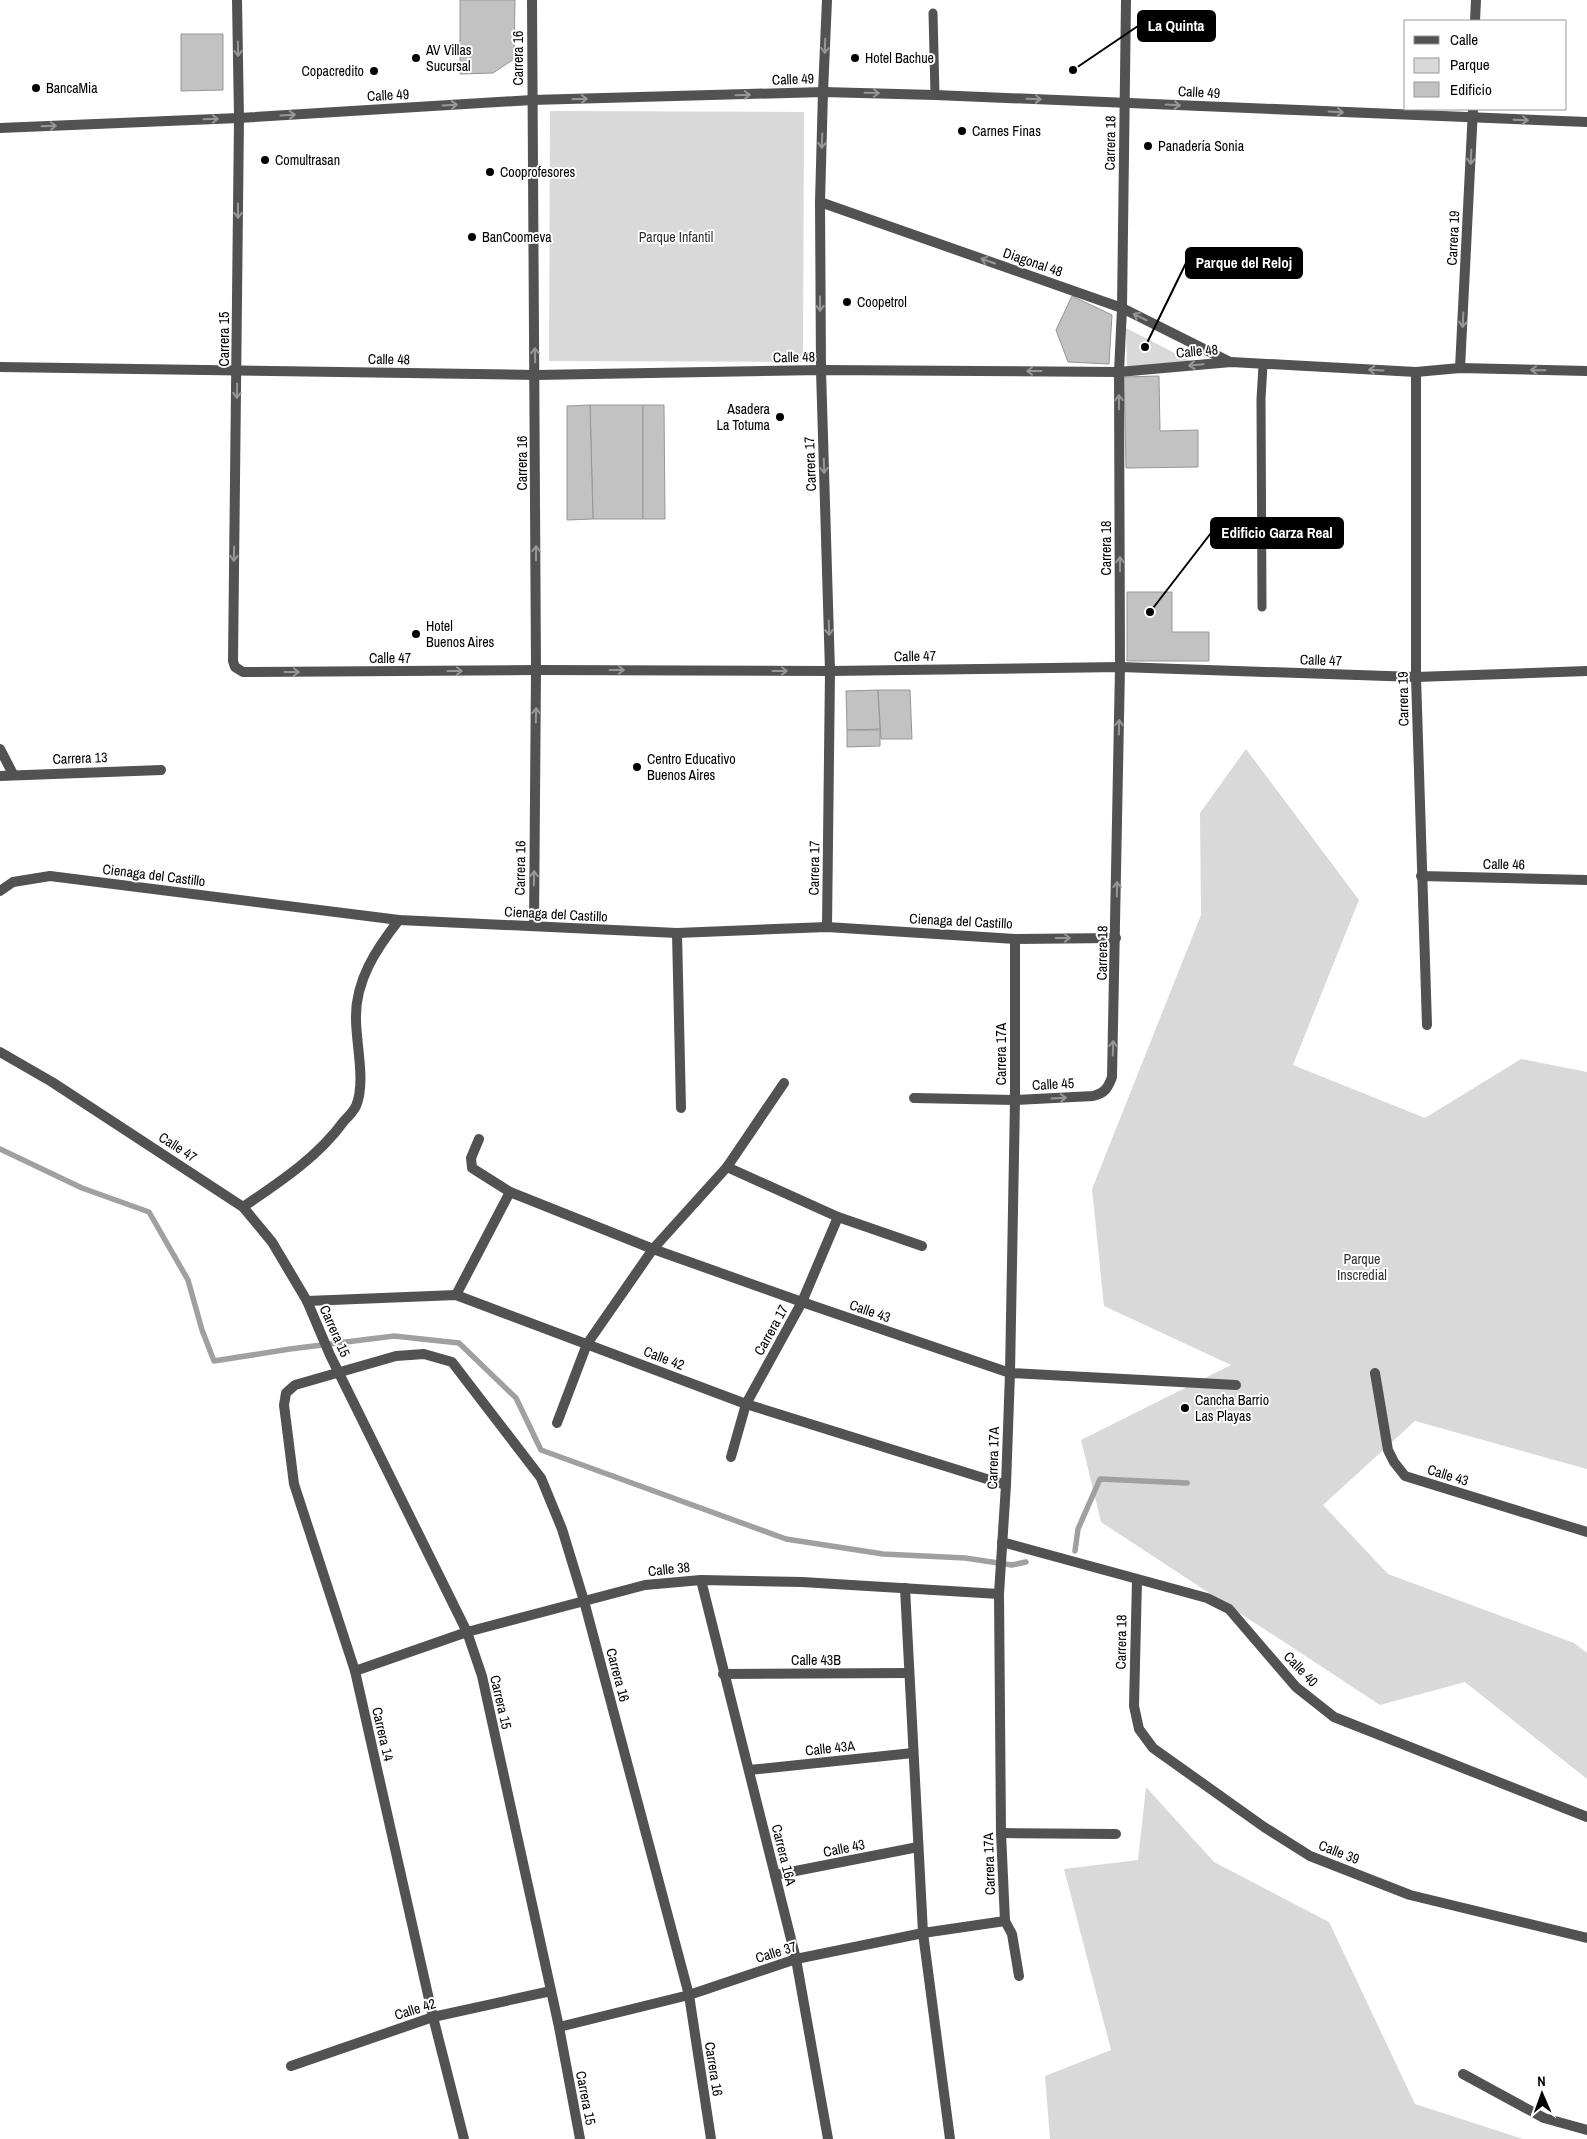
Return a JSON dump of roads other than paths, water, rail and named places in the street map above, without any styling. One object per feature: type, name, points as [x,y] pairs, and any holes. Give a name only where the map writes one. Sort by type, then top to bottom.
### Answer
[{"type":"street","name":"Carrera 15","points":[[237,0],[239,118],[232,661],[235,667],[243,672]]},
{"type":"street","name":"Carrera 16","points":[[532,0],[536,375],[534,926]]},
{"type":"street","name":"Carrera 17","points":[[827,0],[820,202],[821,370],[830,671],[827,927]]},
{"type":"street","name":"Carrera 18","points":[[1102,1094],[1109,1086],[1112,1077],[1116,938],[1120,667],[1119,372],[1122,308],[1126,0]]},
{"type":"street","points":[[1475,20],[1476,0]]},
{"type":"street","name":"Calle 49","points":[[0,128],[239,118],[532,100],[823,92],[1473,114],[1587,122]]},
{"type":"street","name":"Carrera 19","points":[[1460,368],[1473,114]]},
{"type":"street","name":"Diagonal 48","points":[[820,202],[1122,308],[1231,362]]},
{"type":"street","name":"Calle 48","points":[[0,367],[536,375],[821,370],[1119,372],[1231,362],[1416,372],[1460,368],[1587,370]]},
{"type":"street","name":"Carrera 19","points":[[1416,372],[1416,677],[1427,1025]]},
{"type":"street","name":"Calle 47","points":[[243,672],[536,670],[830,671],[1120,667],[1416,677],[1587,671]]},
{"type":"street","points":[[0,749],[13,774]]},
{"type":"street","name":"Carrera 13","points":[[0,776],[13,774],[161,770]]},
{"type":"street","name":"Cienaga del Castillo","points":[[0,891],[13,882],[50,876],[399,920],[677,933],[827,927],[1015,938],[1116,938]]},
{"type":"street","name":"Calle 46","points":[[1421,876],[1587,880]]},
{"type":"street","points":[[243,1207],[304,1164],[333,1137],[356,1106],[361,1075],[356,1018],[358,995],[365,972],[374,953],[399,920]]},
{"type":"street","points":[[677,933],[681,1108]]},
{"type":"street","name":"Carrera 17A","points":[[1015,938],[1015,1100],[1010,1373],[1006,1485],[998,1594],[1001,1833],[1005,1921],[1012,1934],[1019,1976]]},
{"type":"street","name":"Calle 47","points":[[0,1052],[52,1082],[243,1207],[272,1242],[307,1301]]},
{"type":"street","points":[[558,1423],[587,1344],[653,1248],[727,1167],[784,1083]]},
{"type":"street","name":"Calle 45","points":[[914,1098],[1015,1100],[1102,1094]]},
{"type":"street","name":"Calle 43","points":[[479,1139],[471,1158],[472,1168],[510,1192],[653,1248],[802,1302],[1010,1373],[1236,1386]]},
{"type":"street","points":[[727,1167],[838,1216],[922,1246]]},
{"type":"street","points":[[456,1295],[510,1192]]},
{"type":"street","name":"Carrera 17","points":[[731,1457],[746,1404],[802,1302],[838,1216]]},
{"type":"street","name":"Calle 42","points":[[307,1301],[456,1295],[746,1404],[1006,1485]]},
{"type":"street","name":"Carrera 15","points":[[307,1301],[338,1372],[467,1632],[482,1676],[559,2027],[580,2139]]},
{"type":"street","name":"Carrera 16","points":[[338,1372],[396,1356],[424,1354],[452,1362],[542,1478],[562,1529],[584,1601],[689,1995],[711,2139]]},
{"type":"street","name":"Carrera 14","points":[[338,1372],[295,1385],[286,1393],[284,1405],[294,1484],[355,1672],[433,2017],[464,2139]]},
{"type":"street","name":"Calle 43","points":[[1375,1373],[1388,1450],[1394,1462],[1405,1476],[1587,1532]]},
{"type":"street","name":"Calle 40","points":[[1002,1542],[1207,1598],[1229,1609],[1296,1687],[1334,1717],[1587,1817]]},
{"type":"street","name":"Calle 38","points":[[355,1672],[467,1632],[645,1585],[701,1580],[802,1582],[998,1594]]},
{"type":"street","name":"Carrera 16A","points":[[701,1580],[723,1674],[796,1959],[828,2139]]},
{"type":"street","name":"Carrera 18","points":[[1134,1706],[1137,1580]]},
{"type":"street","points":[[905,1588],[923,1933],[950,2139]]},
{"type":"street","name":"Calle 43B","points":[[723,1674],[908,1673]]},
{"type":"street","name":"Calle 39","points":[[1134,1706],[1139,1729],[1153,1748],[1264,1827],[1310,1856],[1410,1894],[1587,1938]]},
{"type":"street","name":"Calle 43A","points":[[749,1770],[913,1753]]},
{"type":"street","points":[[1001,1833],[1116,1834]]},
{"type":"street","name":"Calle 43","points":[[775,1875],[918,1847]]},
{"type":"street","name":"Calle 37","points":[[559,2027],[689,1995],[796,1959],[923,1933],[1005,1921]]},
{"type":"street","name":"Calle 42","points":[[291,2066],[433,2017],[551,1991]]},
{"type":"street","points":[[1463,2074],[1544,2118],[1587,2130]]},
{"type":"lane","points":[[933,13],[934,95]]},
{"type":"lane","points":[[1262,607],[1261,399],[1263,365]]},
{"type":"waterway","points":[[0,1149],[82,1188],[149,1212],[188,1280],[202,1330],[214,1361],[394,1336],[459,1343],[516,1398],[541,1450],[786,1539],[883,1554],[965,1558],[1012,1565],[1026,1562]]},
{"type":"waterway","points":[[1075,1551],[1078,1529],[1100,1479],[1187,1483]]},
{"type":"place","name":"AV Villas Sucursal","points":[[416,58]]},
{"type":"place","name":"Hotel Bachue","points":[[855,58]]},
{"type":"place","name":"La Quinta","points":[[1073,70]]},
{"type":"place","name":"Copacredito","points":[[374,71]]},
{"type":"place","name":"BancaMia","points":[[36,88]]},
{"type":"place","name":"Carnes Finas","points":[[962,131]]},
{"type":"place","name":"Panadería Sonia","points":[[1148,146]]},
{"type":"place","name":"Comultrasan","points":[[265,160]]},
{"type":"place","name":"Cooprofesores","points":[[490,172]]},
{"type":"place","name":"BanCoomeva","points":[[472,237]]},
{"type":"place","name":"Coopetrol","points":[[847,302]]},
{"type":"place","name":"Parque del Reloj","points":[[1145,347]]},
{"type":"place","name":"Asadera La Totuma","points":[[780,417]]},
{"type":"place","name":"Edificio Garza Real","points":[[1150,612]]},
{"type":"place","name":"Hotel Buenos Aires","points":[[416,634]]},
{"type":"place","name":"Centro Educativo Buenos Aires","points":[[637,767]]},
{"type":"place","name":"Cancha Barrio Las Playas","points":[[1185,1408]]},
{"type":"park label","name":"Parque Infantil","points":[[676,237]]},
{"type":"park label","name":"Parque Inscredial","points":[[1362,1268]]}]
